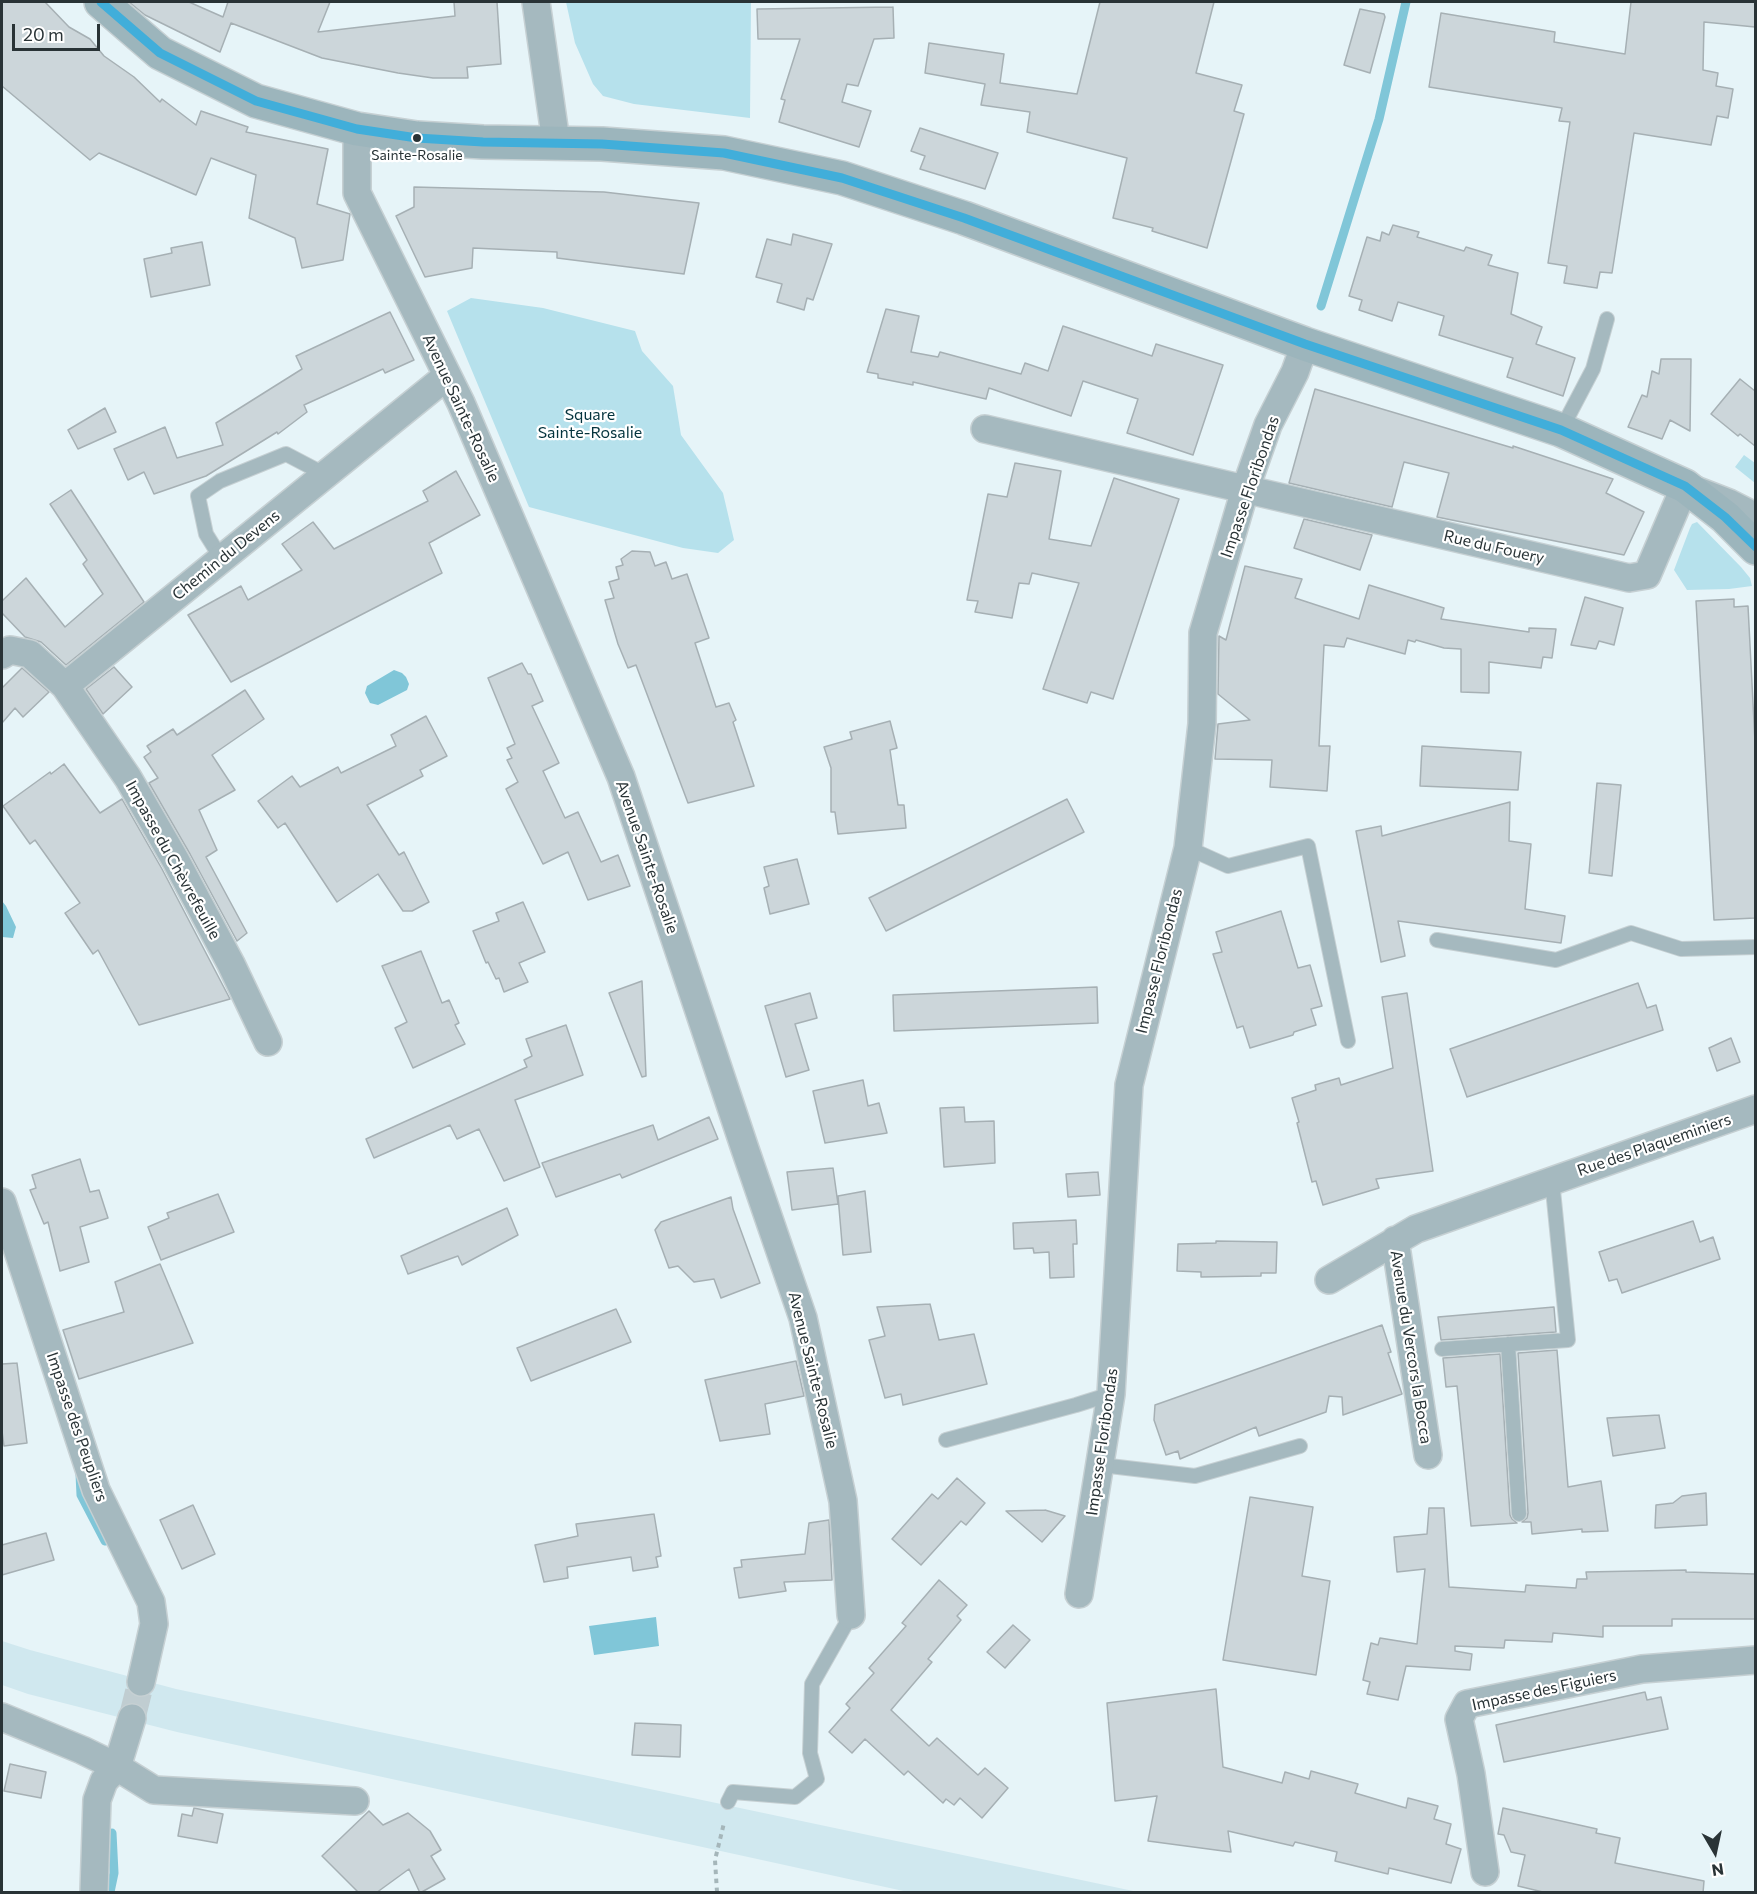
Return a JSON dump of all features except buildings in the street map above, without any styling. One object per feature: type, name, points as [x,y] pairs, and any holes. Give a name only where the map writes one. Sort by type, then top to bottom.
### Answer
[{"type":"street","points":[[101,2],[160,52],[256,101],[357,129],[417,138],[483,142],[556,142],[724,153],[842,178],[964,218],[1305,345],[1561,430],[1685,486],[1729,503],[1755,517]]},
{"type":"street","points":[[536,2],[556,142]]},
{"type":"street","name":"Avenue Sainte-Rosalie","points":[[357,129],[357,193],[466,414],[621,777],[803,1318],[843,1501],[851,1615]]},
{"type":"street","name":"Impasse Floribondas","points":[[1079,1594],[1111,1394],[1129,1085],[1188,848],[1202,724],[1203,633],[1245,490],[1268,425],[1296,372],[1305,345]]},
{"type":"street","name":"Chemin du Devens","points":[[65,686],[447,376]]},
{"type":"street","points":[[985,429],[1245,490]]},
{"type":"street","points":[[1685,486],[1725,517],[1755,548]]},
{"type":"street","name":"Rue du Fouery","points":[[1245,490],[1629,578],[1647,576],[1685,486]]},
{"type":"street","points":[[2,655],[10,650],[30,654],[65,686]]},
{"type":"street","name":"Impasse du Chèvrefeuille","points":[[65,686],[128,778],[176,861],[231,964],[268,1041]]},
{"type":"street","name":"Rue des Plaqueminiers","points":[[1329,1280],[1416,1229],[1755,1109]]},
{"type":"street","name":"Impasse des Peupliers","points":[[2,1202],[96,1490],[151,1602],[154,1624],[141,1682]]},
{"type":"street","name":"Avenue du Vercors la Bocca","points":[[1395,1240],[1428,1455]]},
{"type":"street","name":"Impasse des Figuiers","points":[[1485,1872],[1471,1774],[1459,1719],[1467,1704],[1642,1669],[1755,1660]]},
{"type":"street","points":[[2,1717],[117,1767],[154,1790],[355,1801]]},
{"type":"street","points":[[94,1893],[97,1800],[104,1782],[117,1767],[132,1718]]},
{"type":"lane","points":[[1561,430],[1593,369],[1606,319]]},
{"type":"lane","points":[[221,558],[206,534],[198,496],[220,481],[286,454],[326,476]]},
{"type":"lane","points":[[1188,848],[1228,866],[1308,846],[1348,1041]]},
{"type":"lane","points":[[1437,940],[1556,960],[1631,933],[1681,949],[1755,947]]},
{"type":"lane","points":[[1442,1349],[1568,1340],[1552,1180]]},
{"type":"lane","points":[[1508,1344],[1519,1514]]},
{"type":"lane","points":[[946,1440],[1111,1394]]},
{"type":"lane","points":[[1101,1465],[1195,1476],[1300,1446]]},
{"type":"lane","points":[[728,1802],[733,1791],[795,1797],[817,1779],[810,1753],[812,1684],[851,1615]]},
{"type":"path","points":[[717,1893],[715,1860],[728,1802]]},
{"type":"shaded area","points":[[394,670],[406,677],[409,684],[407,690],[378,705],[370,703],[365,693],[367,686]]},
{"type":"shaded area","points":[[2,901],[16,927],[13,938],[2,937]]},
{"type":"shaded area","points":[[656,1617],[659,1646],[594,1655],[589,1626]]},
{"type":"shaded area","points":[[2,1641],[176,1689],[1138,1892],[908,1892],[177,1732],[28,1694],[2,1685]]},
{"type":"green space","points":[[566,2],[751,2],[750,118],[634,104],[603,96],[593,84],[575,43]]},
{"type":"green space","name":"Square Sainte-Rosalie","points":[[471,298],[543,308],[635,331],[642,351],[673,386],[681,435],[723,493],[734,540],[718,553],[683,548],[529,507],[447,311]]},
{"type":"green space","points":[[1744,455],[1755,463],[1755,483],[1735,467]]},
{"type":"green space","points":[[1697,522],[1741,567],[1750,578],[1752,586],[1687,590],[1674,570],[1690,528]]},
{"type":"waterway","points":[[1321,306],[1379,119],[1406,2]]},
{"type":"waterway","points":[[80,1474],[81,1495],[105,1541]]},
{"type":"waterway","points":[[110,1892],[114,1873],[112,1833]]},
{"type":"tunnel","points":[[132,1718],[141,1682]]},
{"type":"transit line","points":[[101,2],[160,53],[256,101],[357,129],[417,138],[483,142],[602,144],[724,153],[842,178],[964,218],[1305,344],[1561,430],[1685,486],[1725,517],[1756,547]]},
{"type":"place","name":"Sainte-Rosalie","points":[[417,138]]}]
